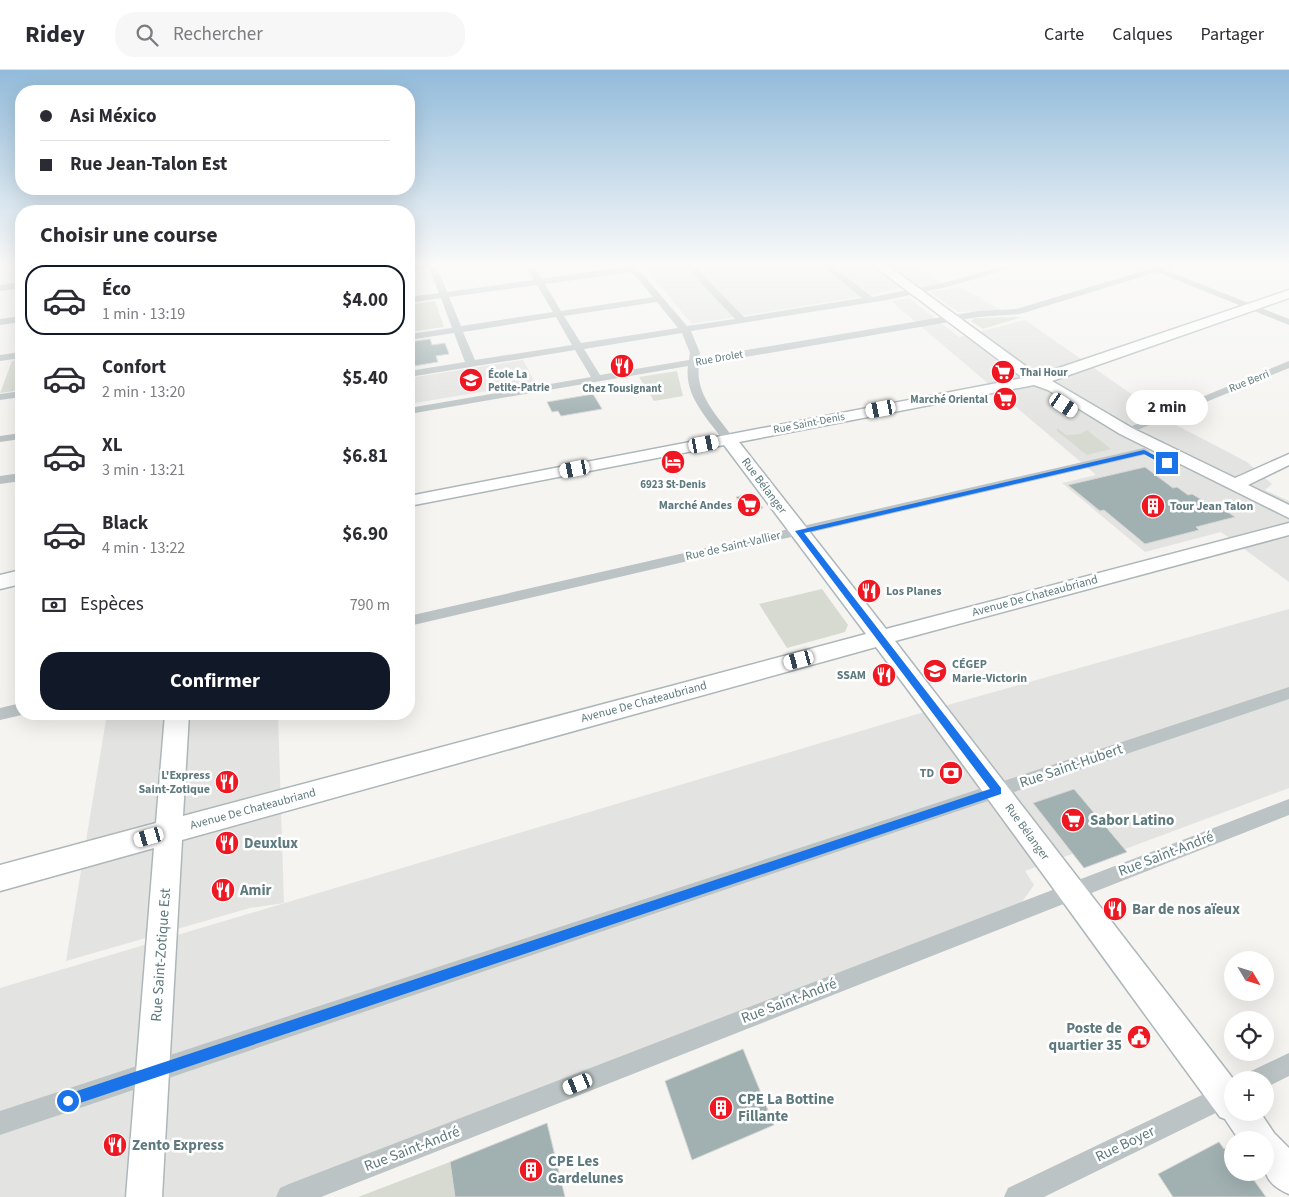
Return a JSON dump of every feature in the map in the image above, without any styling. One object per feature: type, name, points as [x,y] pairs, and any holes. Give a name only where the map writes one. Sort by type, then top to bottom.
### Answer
[{"type":"main road","points":[[951,318],[1035,380],[1050,385],[1126,431],[1289,512]]},
{"type":"main road","name":"Rue Saint-Denis","points":[[415,500],[1035,380],[1070,371],[1221,318]]},
{"type":"main road","points":[[1035,380],[1039,387],[1084,419],[1144,452],[1289,524]]},
{"type":"main road","name":"Rue Bélanger","points":[[728,439],[998,791],[1070,891],[1224,1091]]},
{"type":"main road","points":[[1234,486],[1289,459]]},
{"type":"main road","name":"Avenue De Chateaubriand","points":[[0,878],[1289,529]]},
{"type":"main road","points":[[0,582],[15,579]]},
{"type":"main road","name":"Rue Saint-Zotique Est","points":[[144,1197],[177,720]]},
{"type":"main road","points":[[1274,1157],[1289,1176]]},
{"type":"street","points":[[452,318],[471,364]]},
{"type":"street","points":[[415,335],[534,318]]},
{"type":"street","points":[[561,318],[597,379]]},
{"type":"street","name":"Rue Bélanger","points":[[674,318],[685,330],[694,347],[692,377],[697,396],[728,439]]},
{"type":"street","points":[[415,373],[757,318]]},
{"type":"street","name":"Rue Drolet","points":[[415,410],[951,318]]},
{"type":"street","points":[[0,322],[15,320]]},
{"type":"street","points":[[0,358],[15,356]]},
{"type":"street","name":"Rue Berri","points":[[1126,431],[1289,364]]},
{"type":"street","points":[[0,397],[15,395]]},
{"type":"street","points":[[0,439],[15,437]]},
{"type":"street","name":"Rue de Saint-Vallier","points":[[415,619],[1144,452]]},
{"type":"street","points":[[0,480],[15,478]]},
{"type":"street","name":"Rue Saint-Hubert","points":[[0,1123],[1289,693]]},
{"type":"street","points":[[0,714],[15,710]]},
{"type":"street","name":"Rue Saint-André","points":[[289,1197],[1289,807]]},
{"type":"street","points":[[1274,1072],[1289,1064]]},
{"type":"street","name":"Rue Boyer","points":[[1017,1197],[1224,1105]]},
{"type":"shaded area","points":[[415,318],[441,318],[444,327],[415,331]]},
{"type":"shaded area","points":[[687,318],[732,318],[692,324]]},
{"type":"shaded area","points":[[911,318],[934,318],[959,337],[1025,320],[1176,425],[1247,462],[1272,484],[1265,490],[1289,501],[1289,582],[1221,532],[1145,552],[1062,483],[1096,475]]},
{"type":"shaded area","points":[[974,318],[1020,318],[983,329],[971,321]]},
{"type":"shaded area","points":[[15,360],[15,391],[0,393],[12,361]]},
{"type":"shaded area","name":"École La Petite-Patrie","points":[[523,360],[535,383],[415,403],[415,377]]},
{"type":"shaded area","points":[[677,371],[683,396],[654,401],[639,377]]},
{"type":"shaded area","points":[[1057,428],[1066,435],[1080,434],[1087,430],[1111,449],[1087,455],[1057,431]]},
{"type":"shaded area","points":[[822,589],[848,625],[845,632],[787,648],[759,604]]},
{"type":"shaded area","points":[[1289,609],[1289,788],[1085,864],[1075,853],[1025,871],[1034,885],[1015,912],[289,1197],[0,1197],[0,988],[951,704]]},
{"type":"shaded area","points":[[106,720],[278,720],[284,903],[250,908],[66,961]]},
{"type":"shaded area","points":[[450,1162],[455,1197],[358,1197]]},
{"type":"building","points":[[430,339],[432,345],[445,343],[449,354],[436,356],[438,362],[415,366],[415,341]]},
{"type":"building","points":[[593,394],[602,409],[561,416],[558,411],[552,412],[547,402]]},
{"type":"building","name":"Tour Jean Talon","points":[[1145,467],[1173,488],[1177,487],[1188,495],[1192,494],[1235,517],[1196,527],[1199,530],[1145,544],[1104,510],[1100,511],[1068,485]]},
{"type":"building","name":"Marché Andes","points":[[752,493],[763,508],[747,512],[736,497]]},
{"type":"building","name":"Sabor Latino","points":[[1074,789],[1127,852],[1084,868],[1033,803]]},
{"type":"building","name":"CPE La Bottine Fillante","points":[[743,1049],[774,1125],[692,1160],[665,1081]]},
{"type":"building","points":[[547,1123],[565,1197],[455,1197],[450,1162]]},
{"type":"building","points":[[1219,1142],[1224,1149],[1224,1181],[1254,1181],[1266,1197],[1173,1197],[1158,1174]]},
{"type":"place","name":"Chez Tousignant","points":[[622,366]]},
{"type":"place","name":"Thai Hour","points":[[1003,372]]},
{"type":"place","name":"École La Petite-Patrie","points":[[471,380]]},
{"type":"place","name":"Marché Oriental","points":[[1005,399]]},
{"type":"place","name":"6923 St-Denis","points":[[673,462]]},
{"type":"place","name":"Marché Andes","points":[[749,505]]},
{"type":"place","name":"Tour Jean Talon","points":[[1153,506]]},
{"type":"place","name":"Los Planes","points":[[869,591]]},
{"type":"place","name":"CÉGEP Marie-Victorin","points":[[935,671]]},
{"type":"place","name":"SSAM","points":[[884,675]]},
{"type":"place","name":"TD","points":[[951,773]]},
{"type":"place","name":"L'Express Saint-Zotique","points":[[227,782]]},
{"type":"place","name":"Sabor Latino","points":[[1073,820]]},
{"type":"place","name":"Deuxlux","points":[[227,843]]},
{"type":"place","name":"Amir","points":[[223,890]]},
{"type":"place","name":"Bar de nos aïeux","points":[[1115,909]]},
{"type":"place","name":"Poste de quartier 35","points":[[1139,1037]]},
{"type":"place","name":"CPE La Bottine Fillante","points":[[721,1108]]},
{"type":"place","name":"Zento Express","points":[[115,1145]]},
{"type":"place","name":"CPE Les Gardelunes","points":[[531,1170]]},
{"type":"route","points":[[68,1101],[998,791],[799,531],[1144,452],[1167,463]]}]
